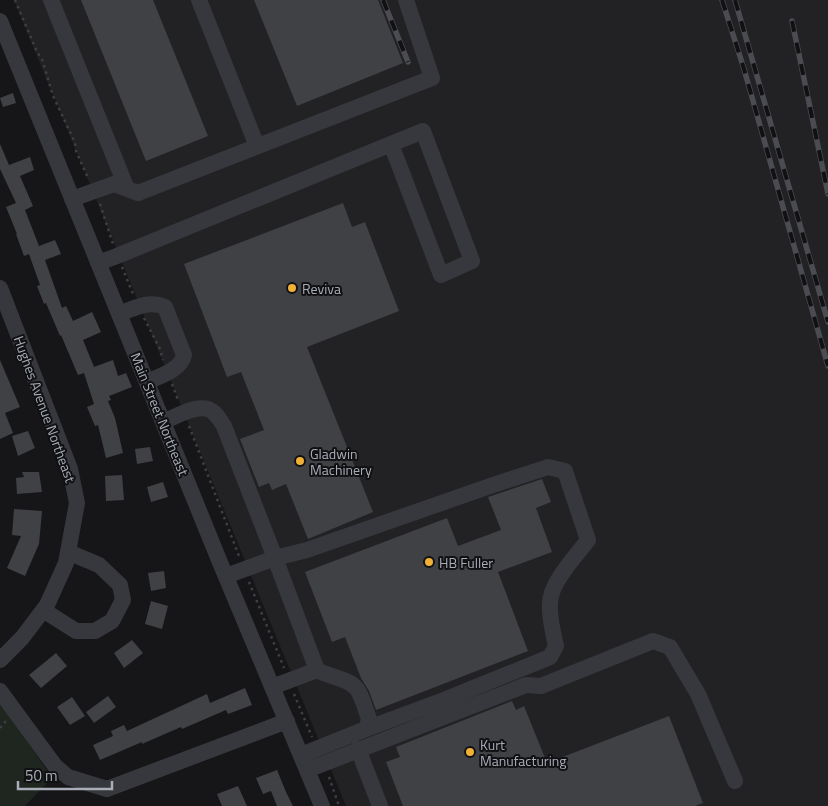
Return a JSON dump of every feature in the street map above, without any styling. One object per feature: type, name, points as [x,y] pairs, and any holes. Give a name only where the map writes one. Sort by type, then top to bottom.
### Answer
[{"type":"street","points":[[51,0],[127,189]]},
{"type":"street","points":[[199,0],[257,146]]},
{"type":"street","points":[[72,199],[114,184],[138,193],[432,78],[406,0]]},
{"type":"street","name":"Main Street Northeast","points":[[0,22],[322,806]]},
{"type":"street","points":[[98,263],[423,131],[472,261],[441,275],[391,144]]},
{"type":"street","name":"Hughes Avenue Northeast","points":[[0,288],[70,469],[77,503],[66,563],[47,604],[22,638],[0,660]]},
{"type":"street","points":[[119,314],[145,304],[158,304],[165,307],[184,355],[183,360],[178,367],[147,382]]},
{"type":"street","points":[[163,422],[193,410],[208,409],[216,415],[224,426],[317,670]]},
{"type":"street","points":[[226,576],[548,467],[565,471],[588,540],[555,584],[550,602],[551,622],[556,646],[550,657],[444,700],[366,728],[304,762]]},
{"type":"street","points":[[43,610],[76,631],[95,631],[112,621],[123,600],[120,584],[99,565],[68,552]]},
{"type":"street","points":[[304,762],[358,749],[526,685],[541,686],[653,641],[670,647],[698,694],[735,781]]},
{"type":"street","points":[[272,687],[317,670],[339,678],[357,689],[369,720],[366,728]]},
{"type":"street","points":[[0,691],[55,766],[68,777],[107,789],[287,722]]},
{"type":"street","points":[[358,749],[380,806]]},
{"type":"shaded area","points":[[14,0],[828,0],[828,806],[346,806]]},
{"type":"shaded area","points":[[0,701],[52,778],[25,806],[0,806]]},
{"type":"building","points":[[81,0],[153,0],[208,136],[146,161]]},
{"type":"building","points":[[254,0],[378,0],[403,63],[297,106]]},
{"type":"building","points":[[13,93],[16,103],[3,107],[0,98]]},
{"type":"building","points":[[0,144],[9,165],[30,157],[34,170],[20,176],[33,206],[25,210],[39,246],[55,240],[61,254],[45,260],[62,308],[66,306],[73,321],[92,312],[101,332],[83,340],[94,367],[113,360],[118,376],[126,373],[132,387],[109,396],[111,400],[108,401],[115,418],[123,453],[106,458],[98,425],[95,426],[87,407],[94,404],[84,373],[78,375],[46,303],[44,304],[37,286],[40,285],[29,254],[24,256],[6,207],[16,203],[0,169]]},
{"type":"building","name":"Reviva","points":[[343,203],[352,227],[365,222],[399,311],[307,347],[373,512],[308,539],[286,484],[272,490],[269,483],[259,487],[240,439],[264,430],[241,372],[227,377],[184,264]]},
{"type":"building","points":[[0,360],[20,407],[5,413],[13,433],[0,439]]},
{"type":"building","points":[[28,431],[35,448],[18,456],[12,436]]},
{"type":"building","points":[[150,447],[153,461],[137,464],[135,449]]},
{"type":"building","points":[[22,472],[39,472],[42,492],[17,494],[16,478],[24,477]]},
{"type":"building","points":[[122,475],[124,500],[106,501],[105,476]]},
{"type":"building","points":[[542,479],[551,502],[536,508],[552,552],[498,572],[528,651],[376,710],[345,637],[332,642],[305,572],[447,518],[458,546],[501,530],[488,497]]},
{"type":"building","points":[[163,482],[168,497],[151,502],[147,487]]},
{"type":"building","points":[[14,509],[42,511],[39,544],[25,576],[7,568],[21,536],[12,535]]},
{"type":"building","points":[[164,571],[166,588],[151,591],[148,573]]},
{"type":"building","points":[[151,601],[168,606],[162,629],[145,624]]},
{"type":"building","points":[[132,640],[143,653],[124,668],[114,653]]},
{"type":"building","points":[[56,653],[67,666],[41,688],[29,675]]},
{"type":"building","points":[[245,688],[252,705],[228,714],[226,710],[100,760],[93,745],[113,736],[111,731],[124,725],[127,731],[207,694],[210,703]]},
{"type":"building","points":[[108,696],[116,707],[94,723],[86,712]]},
{"type":"building","points":[[72,697],[85,716],[70,725],[57,707]]},
{"type":"building","name":"Kurt Manufacturing","points":[[512,701],[516,710],[524,706],[547,763],[669,716],[703,803],[695,806],[403,806],[386,762],[400,757],[396,747]]},
{"type":"building","points":[[277,770],[293,806],[277,806],[271,791],[263,794],[256,778]]},
{"type":"building","points":[[238,786],[247,806],[222,806],[217,794]]},
{"type":"railway","points":[[383,0],[408,62]]},
{"type":"railway","points":[[722,0],[744,69],[828,366]]},
{"type":"railway","points":[[735,0],[828,322]]},
{"type":"railway","points":[[792,21],[828,194]]},
{"type":"place","name":"Reviva","points":[[292,288]]},
{"type":"place","name":"Gladwin Machinery","points":[[300,461]]},
{"type":"place","name":"HB Fuller","points":[[429,562]]},
{"type":"place","name":"Kurt Manufacturing","points":[[470,752]]}]
